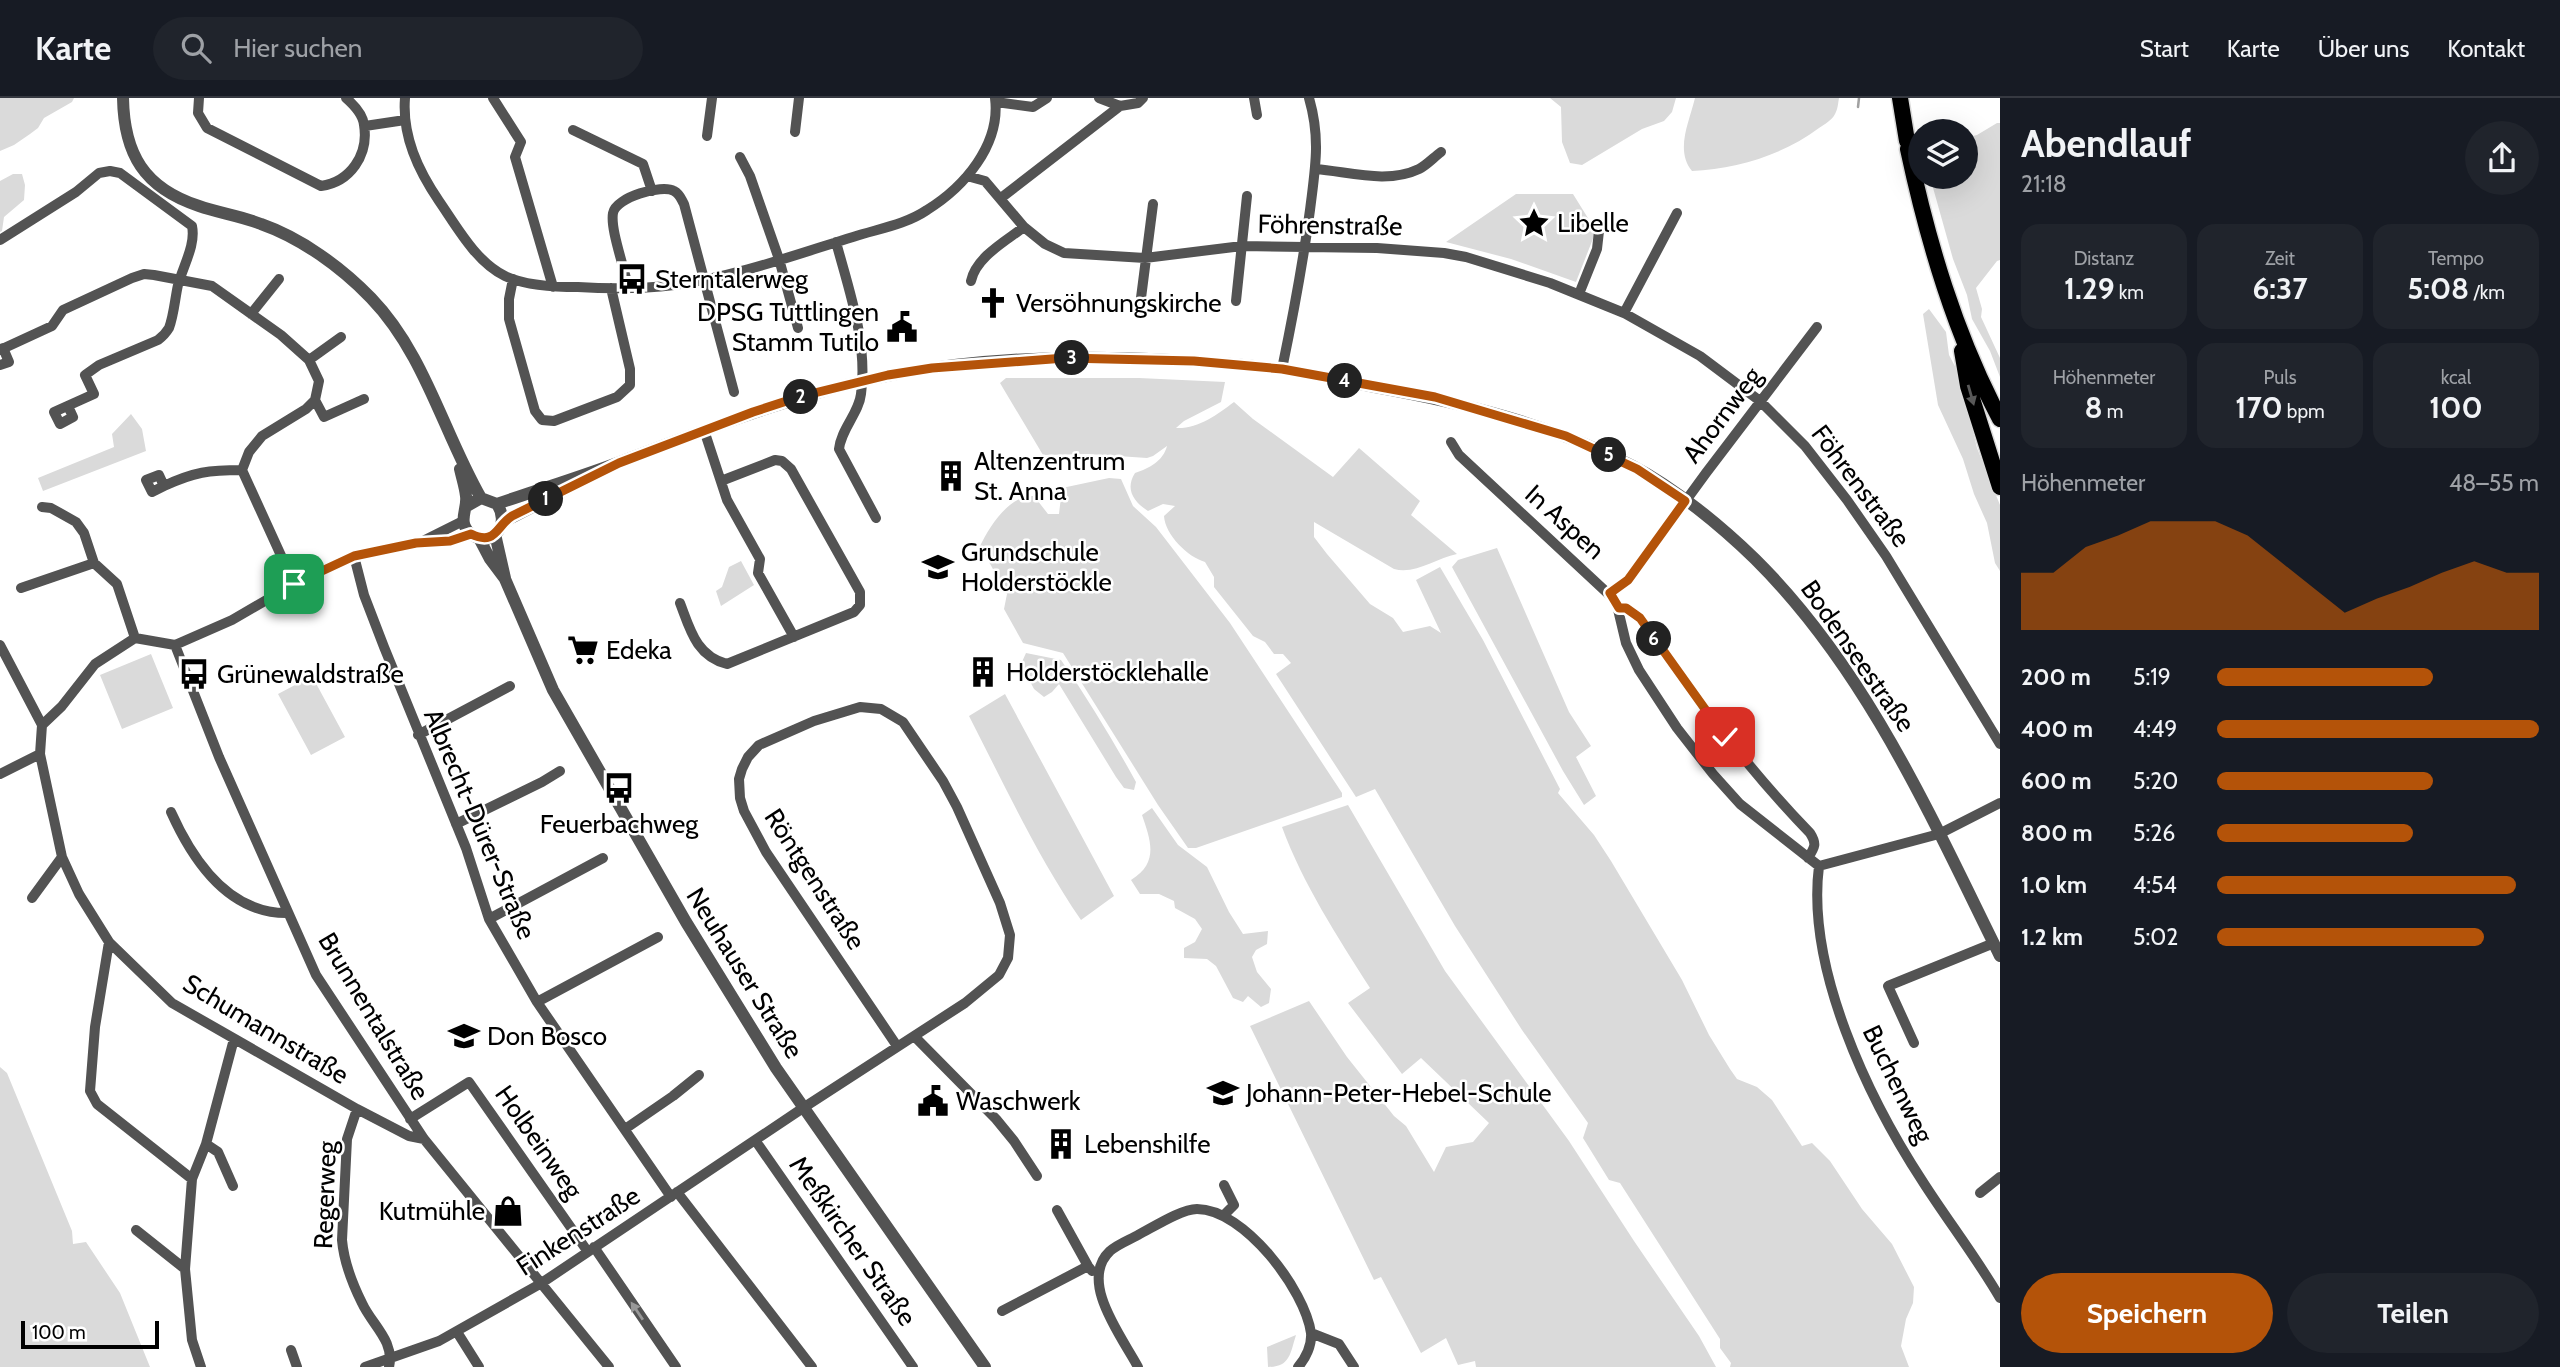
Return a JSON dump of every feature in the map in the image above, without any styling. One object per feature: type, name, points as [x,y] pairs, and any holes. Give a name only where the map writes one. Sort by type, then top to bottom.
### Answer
[{"type":"main road","points":[[1900,98],[1908,145],[1932,246],[1959,328],[2000,419]]},
{"type":"main road","points":[[1959,328],[1968,386],[2000,487]]},
{"type":"main road","points":[[1978,374],[2000,401]]},
{"type":"street","points":[[123,98],[124,129],[135,160],[160,186],[178,199],[262,224],[286,235],[313,250],[372,300],[407,345],[481,498]]},
{"type":"street","points":[[199,98],[198,113],[208,128],[321,186],[344,179],[353,171],[361,151],[365,126],[355,107],[346,98]]},
{"type":"street","points":[[405,98],[405,120],[412,153],[449,215],[487,263],[513,279],[554,287],[611,288],[676,285],[703,279],[906,221],[926,211],[978,163],[987,146],[995,100],[1034,107],[1047,98]]},
{"type":"street","points":[[493,98],[520,142],[514,158],[554,287]]},
{"type":"street","points":[[707,136],[712,98]]},
{"type":"street","points":[[795,132],[799,98]]},
{"type":"street","points":[[1100,98],[1120,106]]},
{"type":"street","points":[[1001,198],[1120,106],[1138,103],[1143,98]]},
{"type":"street","points":[[1254,98],[1257,115]]},
{"type":"street","points":[[1282,369],[1317,169],[1317,136],[1309,98]]},
{"type":"street","points":[[365,126],[405,120]]},
{"type":"street","points":[[573,130],[643,164],[652,191]]},
{"type":"street","points":[[1317,169],[1375,176],[1403,175],[1422,168],[1441,152]]},
{"type":"street","points":[[740,157],[750,176],[779,259],[798,328]]},
{"type":"street","points":[[0,240],[76,192],[99,173],[110,171],[120,173],[192,226],[194,233],[179,281],[170,326],[165,335],[158,341],[85,375],[94,394],[68,406]]},
{"type":"street","name":"Föhrenstraße","points":[[967,176],[985,181],[1024,227],[1045,244],[1065,253],[1145,258],[1242,246],[1377,248],[1444,253],[1497,266],[1579,294],[1623,313],[1700,356],[1760,401],[1805,446],[1871,534],[1954,664],[2000,744]]},
{"type":"street","points":[[628,288],[613,211],[618,204],[630,197],[666,188],[679,195],[684,204],[734,392]]},
{"type":"street","name":"Föhrenstraße","points":[[1236,301],[1247,196]]},
{"type":"street","points":[[1141,298],[1153,204]]},
{"type":"street","points":[[1623,313],[1677,213]]},
{"type":"street","points":[[971,281],[973,270],[1024,227]]},
{"type":"street","points":[[1579,294],[1597,249],[1598,231]]},
{"type":"street","points":[[836,242],[854,309],[862,364],[861,396],[842,434],[839,449],[876,517]]},
{"type":"street","points":[[0,365],[9,362],[2,349],[52,326],[63,310],[144,274],[212,286],[281,335],[309,360],[319,381],[315,400],[306,409],[262,436],[249,452],[242,470],[294,584]]},
{"type":"street","points":[[251,314],[279,279]]},
{"type":"street","points":[[513,279],[509,318],[533,402],[542,420],[554,421],[617,397],[630,385],[630,369],[611,288]]},
{"type":"street","name":"Ahornweg","points":[[1610,593],[1628,580],[1817,327]]},
{"type":"street","points":[[309,360],[341,337]]},
{"type":"street","name":"Bodenseestraße","points":[[497,504],[802,396],[932,368],[1065,358],[1194,361],[1282,369],[1435,397],[1541,427],[1637,469],[1713,520],[1752,556],[1797,604],[1862,694],[1898,754],[2000,956]]},
{"type":"street","points":[[315,400],[324,417],[364,399]]},
{"type":"street","points":[[704,430],[727,500],[760,558],[758,573],[794,637]]},
{"type":"street","points":[[416,543],[463,521],[467,506],[452,438]]},
{"type":"street","name":"In Aspen","points":[[1451,442],[1459,455],[1610,593],[1619,608],[1626,643],[1639,670],[1677,728],[1740,804],[1819,866]]},
{"type":"street","points":[[680,603],[698,647],[713,661],[727,664],[853,612],[860,605],[860,592],[791,469],[785,463],[775,460],[720,481]]},
{"type":"street","name":"Bodenseestraße","points":[[503,522],[619,463]]},
{"type":"street","points":[[164,486],[206,470],[242,470]]},
{"type":"street","points":[[0,645],[42,725],[62,706],[95,664],[135,638],[175,645],[232,620],[294,584],[354,556],[416,543],[495,534],[503,522],[497,504],[490,499],[481,498],[473,500],[467,506]]},
{"type":"street","points":[[42,507],[51,508],[76,522],[84,533],[94,562],[117,584],[135,638]]},
{"type":"street","points":[[463,521],[475,536]]},
{"type":"street","name":"Neuhauser Straße","points":[[495,534],[505,573],[543,672],[679,910],[803,1108],[985,1367]]},
{"type":"street","name":"Neuhauser Straße","points":[[475,536],[490,559],[505,573]]},
{"type":"street","name":"Albrecht-Dürer-Straße","points":[[354,556],[364,595],[418,735],[466,848],[489,919],[537,1002],[625,1129],[812,1367]]},
{"type":"street","points":[[21,589],[94,562]]},
{"type":"street","points":[[1619,608],[1626,608],[1640,618],[1725,737],[1768,789],[1810,833],[1815,841],[1808,858]]},
{"type":"street","name":"Brunnentalstraße","points":[[175,645],[219,757],[321,984],[425,1139],[609,1367]]},
{"type":"street","points":[[418,735],[510,686]]},
{"type":"street","name":"Röntgenstraße","points":[[803,1108],[965,1003],[999,975],[1008,958],[1010,935],[1000,903],[970,833],[943,781],[903,722],[874,707],[860,707],[814,721],[759,745],[741,769],[740,798],[766,852],[897,1046]]},
{"type":"street","name":"Schumannstraße","points":[[42,725],[40,754],[62,858],[79,894],[109,942],[172,1003],[357,1110],[409,1136],[425,1139]]},
{"type":"street","points":[[0,774],[40,754]]},
{"type":"street","points":[[456,824],[560,771]]},
{"type":"street","points":[[1819,866],[1939,834],[2000,803]]},
{"type":"street","points":[[171,812],[195,859],[216,882],[260,910],[288,913]]},
{"type":"street","points":[[32,898],[62,858]]},
{"type":"street","points":[[489,919],[603,858]]},
{"type":"street","name":"Buchenweg","points":[[1819,866],[1816,886],[1819,929],[1829,974],[1853,1050],[1902,1147],[1974,1254],[2000,1298]]},
{"type":"street","points":[[537,1002],[658,937]]},
{"type":"street","points":[[109,942],[95,1027],[90,1091],[97,1104],[192,1179]]},
{"type":"street","points":[[1914,1043],[1888,986],[1993,943]]},
{"type":"street","points":[[914,1036],[996,1119],[1037,1176]]},
{"type":"street","points":[[201,1367],[192,1340],[185,1269],[192,1179],[206,1144],[234,1038]]},
{"type":"street","points":[[625,1129],[699,1075]]},
{"type":"street","name":"Holbeinweg","points":[[410,1119],[469,1082],[591,1250]]},
{"type":"street","name":"Finkenstraße","points":[[365,1367],[390,1361],[439,1341],[540,1284],[803,1108]]},
{"type":"street","name":"Regerweg","points":[[357,1110],[347,1139],[343,1254],[363,1307],[390,1346],[390,1361]]},
{"type":"street","name":"Meßkircher Straße","points":[[755,1140],[913,1367]]},
{"type":"street","points":[[206,1144],[218,1152],[233,1186]]},
{"type":"street","points":[[1980,1193],[2000,1177]]},
{"type":"street","points":[[1224,1185],[1248,1232],[1280,1269],[1307,1318],[1311,1345],[1298,1367]]},
{"type":"street","points":[[1223,1216],[1234,1205]]},
{"type":"street","points":[[1138,1367],[1098,1290],[1097,1276],[1110,1251],[1173,1217],[1195,1209],[1223,1216],[1248,1232]]},
{"type":"street","points":[[1057,1210],[1088,1266],[1097,1276]]},
{"type":"street","points":[[136,1230],[185,1269]]},
{"type":"street","points":[[591,1250],[676,1367]]},
{"type":"street","points":[[1002,1311],[1088,1266]]},
{"type":"street","points":[[457,1332],[479,1367]]},
{"type":"street","points":[[1311,1333],[1339,1344],[1354,1367]]},
{"type":"street","points":[[291,1350],[297,1367]]},
{"type":"shaded area","points":[[0,98],[74,98],[72,102],[44,118],[30,134],[0,151]]},
{"type":"shaded area","points":[[1550,98],[1676,98],[1672,112],[1664,121],[1642,129],[1582,165],[1570,163],[1562,142],[1561,107]]},
{"type":"shaded area","points":[[1695,98],[1839,98],[1836,112],[1830,120],[1790,146],[1742,164],[1692,171],[1684,154],[1684,145]]},
{"type":"shaded area","points":[[2000,123],[2000,260],[1976,288],[1982,309],[1981,317],[2000,358],[2000,377],[1990,351],[1972,319],[1933,189],[1978,189],[1978,134]]},
{"type":"shaded area","points":[[13,174],[22,174],[25,185],[24,200],[4,217],[0,232],[0,181]]},
{"type":"shaded area","points":[[1516,194],[1573,194],[1596,231],[1576,282],[1511,259],[1446,242]]},
{"type":"shaded area","points":[[1929,309],[1946,332],[1949,355],[1959,374],[1977,448],[2000,505],[2000,571],[1995,563],[1987,523],[1963,459],[1938,405],[1923,314]]},
{"type":"shaded area","points":[[1006,378],[1139,378],[1225,382],[1221,402],[1176,428],[1200,424],[1234,402],[1333,477],[1359,448],[1420,501],[1411,515],[1457,554],[1418,568],[1402,570],[1394,569],[1314,522],[1314,537],[1370,604],[1393,618],[1403,632],[1430,626],[1441,633],[1416,580],[1440,567],[1483,640],[1560,789],[1558,793],[1594,835],[1611,861],[1682,980],[1709,1035],[1730,1069],[1737,1079],[1757,1087],[1772,1100],[1802,1146],[1812,1143],[1830,1161],[1862,1209],[1892,1244],[1914,1287],[1913,1303],[1906,1319],[1901,1346],[1909,1367],[1730,1367],[1731,1363],[1720,1348],[1720,1339],[1620,1183],[1609,1180],[1583,1138],[1588,1123],[1522,1030],[1455,926],[1375,789],[1356,797],[1276,674],[1291,663],[1283,654],[1274,654],[1265,642],[1253,636],[1214,587],[1214,577],[1205,562],[1185,550],[1173,538],[1164,516],[1175,506],[1163,504],[1148,511],[1135,499],[1131,484],[1135,473],[1155,463],[1167,446],[1147,458],[1088,454],[1043,455],[1000,383]]},
{"type":"shaded area","points":[[131,414],[142,429],[146,451],[43,491],[38,478],[114,447],[112,434]]},
{"type":"shaded area","points":[[1109,478],[1121,479],[1133,506],[1156,527],[1230,623],[1342,793],[1342,797],[1196,848],[1188,848],[1063,653],[1023,643],[1004,609],[1007,594],[980,546],[1001,513],[1016,501],[1034,496],[1048,514],[1059,514],[1062,488]]},
{"type":"shaded area","points":[[1497,548],[1569,712],[1591,746],[1576,757],[1596,796],[1584,805],[1452,567],[1458,560]]},
{"type":"shaded area","points":[[741,561],[754,585],[721,606],[716,591],[722,587],[729,567]]},
{"type":"shaded area","points":[[1026,653],[1061,660],[1136,782],[1134,790],[1124,788],[1116,777],[1059,684],[1044,697],[1034,689],[1021,664]]},
{"type":"shaded area","points":[[151,654],[173,708],[122,729],[100,675]]},
{"type":"shaded area","points":[[312,676],[345,737],[311,755],[278,694]]},
{"type":"shaded area","points":[[1005,694],[1114,896],[1081,920],[1035,845],[969,716]]},
{"type":"shaded area","points":[[1348,805],[1445,971],[1569,1141],[1699,1336],[1716,1367],[1476,1367],[1475,1361],[1458,1365],[1446,1338],[1421,1353],[1381,1277],[1374,1280],[1250,1026],[1309,1001],[1347,1057],[1394,1116],[1406,1126],[1434,1172],[1446,1147],[1473,1142],[1489,1123],[1421,1058],[1402,1074],[1348,1003],[1370,988],[1310,889],[1282,827]]},
{"type":"shaded area","points":[[1152,808],[1178,845],[1207,867],[1243,934],[1268,931],[1267,944],[1256,950],[1252,957],[1257,972],[1271,989],[1269,1003],[1261,1007],[1248,996],[1243,1002],[1233,998],[1216,966],[1207,959],[1184,958],[1184,948],[1195,942],[1202,929],[1195,919],[1175,908],[1174,901],[1159,894],[1140,894],[1131,880],[1146,866],[1149,859],[1150,843],[1142,815]]},
{"type":"shaded area","points":[[0,1067],[7,1073],[72,1231],[73,1244],[86,1242],[120,1293],[150,1367],[0,1367]]},
{"type":"shaded area","points":[[1296,1335],[1285,1362],[1268,1367],[1267,1347]]},
{"type":"waterway","points":[[1858,107],[1859,98]]},
{"type":"place","name":"Libelle","points":[[1534,223]]},
{"type":"place","name":"Sterntalerweg","points":[[632,279]]},
{"type":"place","name":"Versöhnungskirche","points":[[993,303]]},
{"type":"place","name":"DPSG Tuttlingen Stamm Tutilo","points":[[902,327]]},
{"type":"place","name":"Altenzentrum St. Anna","points":[[951,476]]},
{"type":"place","name":"Grundschule Holderstöckle","points":[[938,567]]},
{"type":"place","name":"Edeka","points":[[583,650]]},
{"type":"place","name":"Holderstöcklehalle","points":[[983,672]]},
{"type":"place","name":"Grünewaldstraße","points":[[194,674]]},
{"type":"place","name":"Feuerbachweg","points":[[619,788]]},
{"type":"place","name":"Don Bosco","points":[[464,1036]]},
{"type":"place","name":"Johann-Peter-Hebel-Schule","points":[[1223,1093]]},
{"type":"place","name":"Waschwerk","points":[[933,1101]]},
{"type":"place","name":"Lebenshilfe","points":[[1061,1144]]},
{"type":"place","name":"Kutmühle","points":[[508,1211]]},
{"type":"route","points":[[294,584],[336,562],[354,556],[416,543],[450,541],[471,534],[479,538],[490,537],[512,516],[619,463],[753,412],[838,386],[888,375],[999,361],[1065,358],[1135,358],[1282,369],[1435,397],[1541,427],[1637,469],[1685,501],[1628,580],[1610,593],[1619,608],[1626,608],[1640,618],[1725,737]]}]
